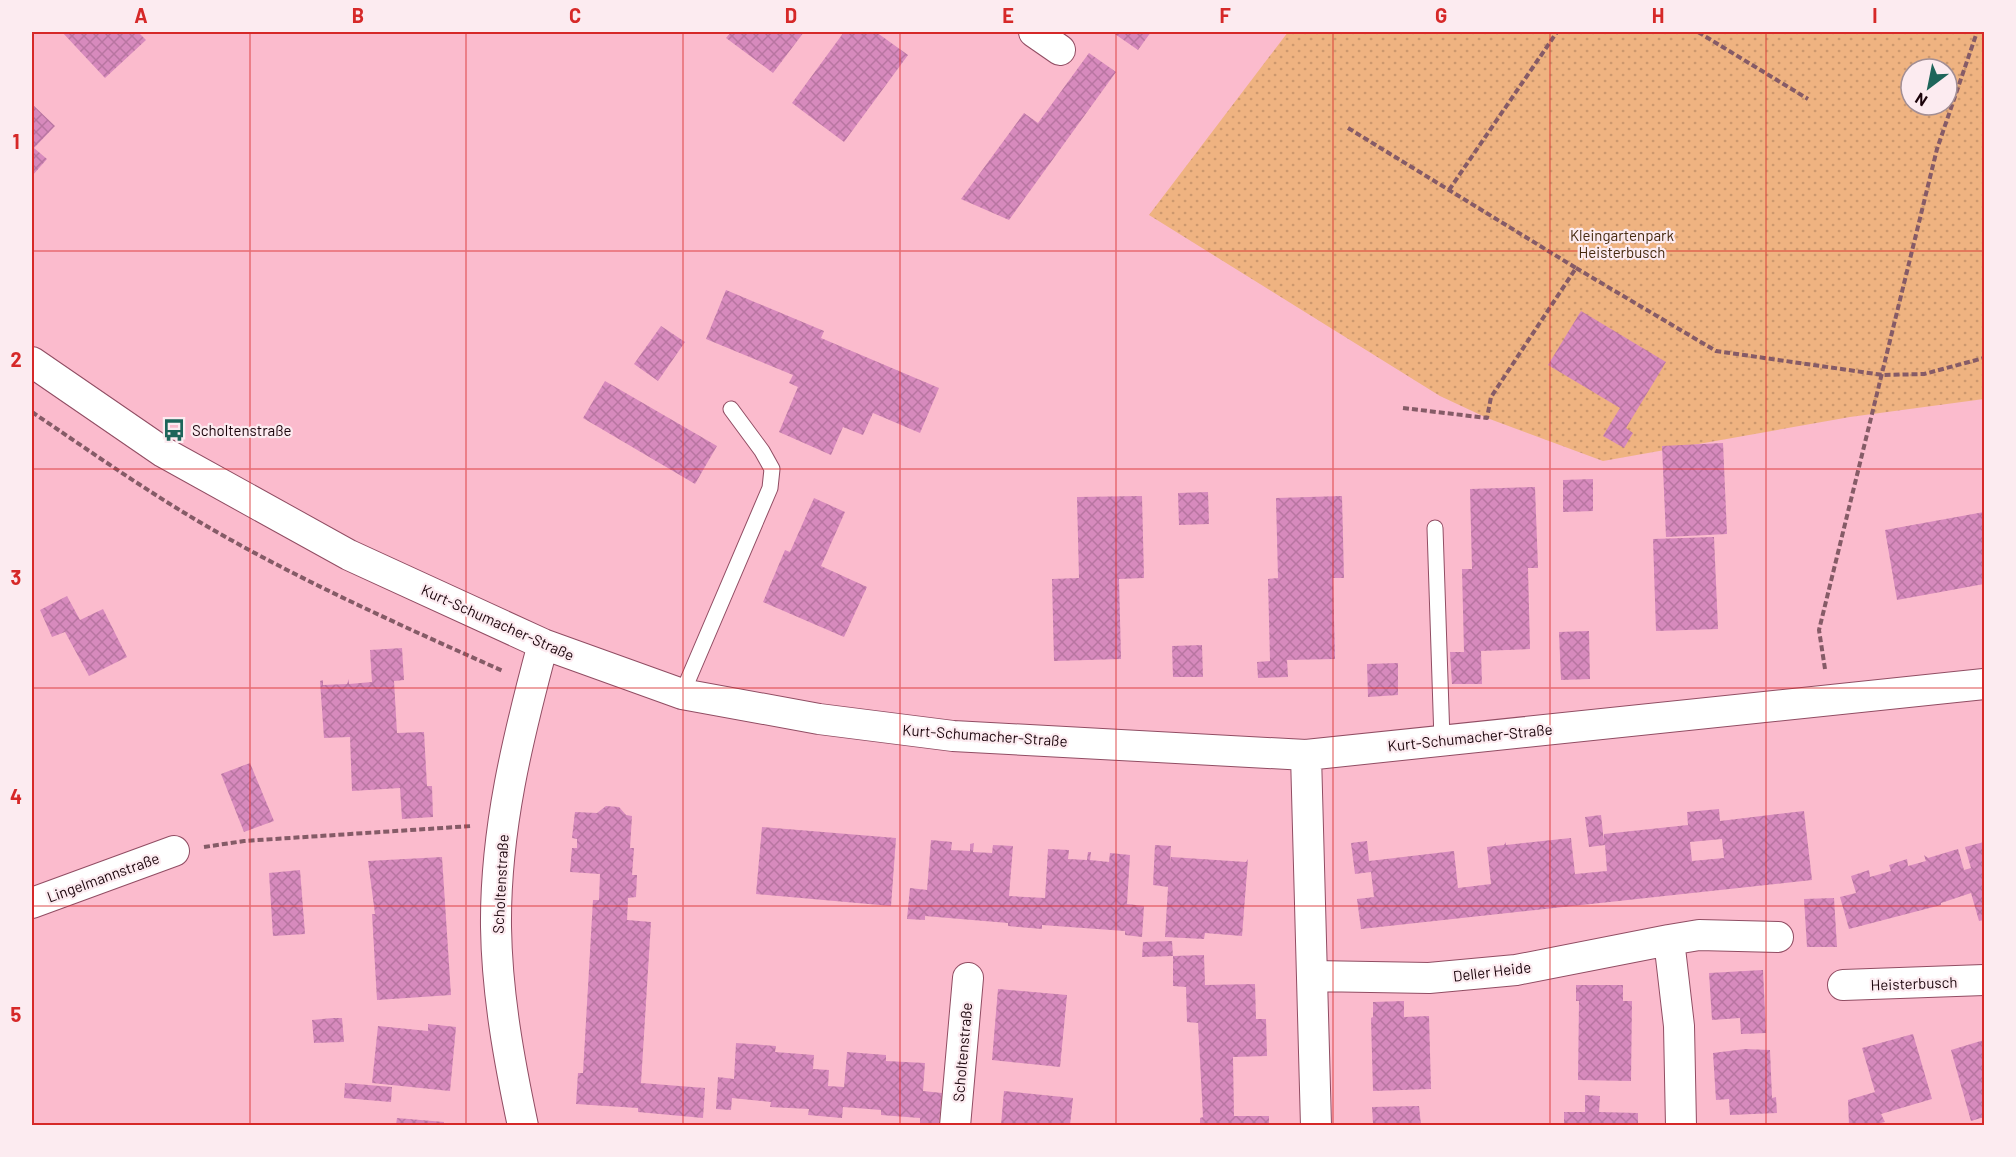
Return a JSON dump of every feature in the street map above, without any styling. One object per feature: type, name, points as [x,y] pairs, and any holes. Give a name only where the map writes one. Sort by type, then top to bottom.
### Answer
[{"type":"street","points":[[1034,32],[1060,50]]},
{"type":"street","name":"Kurt-Schumacher-Straße","points":[[32,362],[163,452],[349,555],[543,644],[682,694],[819,719],[953,736],[1306,755],[1830,702],[1984,684]]},
{"type":"street","name":"Scholtenstraße","points":[[523,1125],[504,1032],[496,926],[502,823],[520,730],[543,644]]},
{"type":"street","points":[[1306,755],[1316,1125]]},
{"type":"street","name":"Lingelmannstraße","points":[[32,903],[174,852]]},
{"type":"street","name":"Deller Heide","points":[[1312,976],[1429,978],[1516,970],[1699,935],[1778,937]]},
{"type":"street","points":[[1669,940],[1678,1026],[1681,1125]]},
{"type":"street","name":"Scholtenstraße","points":[[955,1125],[968,978]]},
{"type":"street","name":"Heisterbusch","points":[[1843,985],[1984,980]]},
{"type":"lane","points":[[682,694],[771,488],[772,469],[762,451],[731,409]]},
{"type":"lane","points":[[1435,528],[1442,740]]},
{"type":"path","points":[[1449,190],[1557,32]]},
{"type":"path","points":[[1698,32],[1808,99]]},
{"type":"path","points":[[1830,702],[1819,630],[1937,149],[1977,32]]},
{"type":"path","points":[[1347,128],[1716,351],[1883,375],[1924,374],[1984,358]]},
{"type":"path","points":[[1403,408],[1487,418],[1491,397],[1576,267]]},
{"type":"path","points":[[32,412],[136,483],[231,540],[404,627],[532,684]]},
{"type":"path","points":[[174,852],[244,841],[502,823]]},
{"type":"green space","name":"Kleingartenpark Heisterbusch","points":[[1288,32],[1984,32],[1984,399],[1850,417],[1603,461],[1487,418],[1440,396],[1149,215]]},
{"type":"building","points":[[62,32],[138,32],[146,40],[105,78]]},
{"type":"building","points":[[731,32],[804,32],[773,73],[726,38]]},
{"type":"building","points":[[844,32],[876,32],[908,55],[844,142],[792,103]]},
{"type":"building","points":[[1112,32],[1151,32],[1138,50]]},
{"type":"building","points":[[1089,53],[1116,72],[1009,220],[961,199],[1024,113],[1038,123]]},
{"type":"building","points":[[32,104],[55,126],[34,148],[47,159],[32,176]]},
{"type":"building","points":[[726,290],[824,331],[821,338],[939,388],[920,433],[873,413],[863,435],[843,427],[831,455],[779,432],[798,387],[789,383],[793,375],[706,339]]},
{"type":"building","points":[[1581,311],[1666,362],[1626,428],[1633,433],[1624,448],[1603,436],[1620,408],[1548,365]]},
{"type":"building","points":[[661,326],[685,342],[658,381],[634,364]]},
{"type":"building","points":[[605,381],[717,446],[695,484],[583,418]]},
{"type":"building","points":[[1723,443],[1727,534],[1666,537],[1662,446]]},
{"type":"building","points":[[1593,479],[1593,511],[1563,512],[1563,480]]},
{"type":"building","points":[[1535,487],[1538,568],[1528,568],[1530,649],[1481,651],[1482,684],[1452,684],[1450,652],[1464,652],[1462,569],[1472,569],[1470,489]]},
{"type":"building","points":[[1208,492],[1209,524],[1179,525],[1178,493]]},
{"type":"building","points":[[1142,496],[1144,578],[1119,579],[1121,659],[1054,661],[1052,579],[1079,578],[1077,497]]},
{"type":"building","points":[[1342,496],[1344,578],[1333,578],[1335,659],[1287,660],[1288,677],[1258,678],[1257,662],[1270,661],[1268,579],[1278,578],[1276,498]]},
{"type":"building","points":[[814,498],[845,512],[821,566],[867,587],[844,637],[763,602],[785,550],[790,552]]},
{"type":"building","points":[[1984,512],[1984,584],[1897,600],[1885,530]]},
{"type":"building","points":[[1714,537],[1718,629],[1656,631],[1653,539]]},
{"type":"building","points":[[67,596],[80,620],[103,609],[127,657],[89,676],[65,632],[52,637],[40,610]]},
{"type":"building","points":[[1589,631],[1590,679],[1561,680],[1559,632]]},
{"type":"building","points":[[1202,645],[1203,677],[1173,677],[1172,646]]},
{"type":"building","points":[[402,648],[404,680],[394,681],[397,733],[424,732],[427,786],[432,786],[433,817],[402,819],[400,788],[352,791],[350,737],[324,738],[320,681],[323,680],[323,685],[347,684],[349,679],[349,684],[372,682],[370,650]]},
{"type":"building","points":[[1398,663],[1398,695],[1368,697],[1367,664]]},
{"type":"building","points":[[250,763],[274,821],[244,832],[221,774]]},
{"type":"building","points":[[606,806],[619,807],[626,815],[632,816],[630,848],[634,848],[632,875],[637,875],[636,897],[628,898],[627,920],[651,922],[641,1083],[705,1088],[703,1118],[638,1112],[638,1108],[576,1104],[578,1073],[583,1073],[593,900],[599,900],[600,874],[570,872],[572,848],[577,848],[577,839],[572,838],[575,812],[597,813]]},
{"type":"building","points":[[1719,809],[1720,821],[1804,811],[1812,880],[1361,929],[1357,899],[1374,897],[1371,872],[1355,874],[1351,843],[1367,841],[1369,861],[1454,851],[1458,888],[1491,884],[1487,847],[1504,845],[1506,842],[1506,845],[1571,838],[1575,874],[1607,871],[1605,845],[1589,847],[1585,817],[1601,815],[1604,842],[1604,834],[1688,825],[1687,812]],"holes":[[[1722,839],[1724,858],[1692,861],[1690,842]]]},
{"type":"building","points":[[762,827],[896,838],[891,906],[756,894]]},
{"type":"building","points":[[931,840],[952,842],[951,850],[970,851],[970,844],[974,843],[973,852],[992,853],[993,845],[1013,846],[1009,896],[1045,898],[1048,849],[1069,850],[1068,859],[1087,860],[1088,852],[1091,852],[1090,860],[1109,862],[1110,853],[1130,855],[1127,904],[1144,906],[1142,937],[1125,935],[1125,931],[1042,925],[1042,929],[1008,926],[1008,923],[925,916],[925,920],[907,919],[910,888],[927,890]]},
{"type":"building","points":[[1984,842],[1984,920],[1979,921],[1971,893],[1941,903],[1941,905],[1849,929],[1840,897],[1856,893],[1851,876],[1869,870],[1870,877],[1891,871],[1889,865],[1907,859],[1908,866],[1926,861],[1924,855],[1928,858],[1958,849],[1964,870],[1971,868],[1965,847]]},
{"type":"building","points":[[1155,845],[1171,846],[1170,862],[1171,857],[1246,862],[1248,859],[1242,936],[1205,933],[1204,939],[1165,937],[1168,887],[1153,885]]},
{"type":"building","points":[[442,857],[451,995],[377,1000],[372,914],[375,914],[368,861]]},
{"type":"building","points":[[300,870],[305,934],[273,936],[269,873]]},
{"type":"building","points":[[1834,898],[1837,947],[1807,947],[1804,899]]},
{"type":"building","points":[[1172,941],[1173,956],[1142,957],[1143,942]]},
{"type":"building","points":[[1204,955],[1205,985],[1255,984],[1256,1019],[1266,1019],[1267,1056],[1233,1057],[1234,1116],[1269,1116],[1269,1125],[1200,1125],[1200,1118],[1203,1117],[1198,1023],[1187,1022],[1186,987],[1173,986],[1173,956]]},
{"type":"building","points":[[1763,970],[1766,1033],[1741,1034],[1740,1018],[1712,1020],[1709,973]]},
{"type":"building","points":[[1576,985],[1623,985],[1623,1001],[1632,1001],[1631,1081],[1578,1080],[1579,1001],[1576,1001]]},
{"type":"building","points":[[998,989],[1067,995],[1060,1067],[992,1060]]},
{"type":"building","points":[[1404,1001],[1404,1017],[1429,1016],[1431,1089],[1373,1091],[1371,1018],[1373,1017],[1373,1002]]},
{"type":"building","points":[[342,1018],[344,1042],[314,1043],[312,1020]]},
{"type":"building","points":[[428,1024],[456,1027],[450,1091],[372,1083],[378,1026],[428,1031]]},
{"type":"building","points":[[1913,1034],[1932,1099],[1881,1114],[1885,1122],[1873,1125],[1849,1125],[1848,1100],[1875,1092],[1862,1048]]},
{"type":"building","points":[[1984,1040],[1984,1117],[1971,1121],[1951,1050]]},
{"type":"building","points":[[736,1043],[776,1046],[775,1052],[814,1055],[813,1069],[829,1070],[828,1086],[844,1087],[847,1052],[886,1055],[886,1061],[925,1063],[923,1091],[942,1093],[939,1125],[920,1125],[920,1118],[881,1115],[881,1110],[843,1107],[842,1118],[808,1115],[809,1109],[770,1107],[771,1102],[732,1098],[731,1110],[716,1109],[718,1077],[734,1079]]},
{"type":"building","points":[[1745,1049],[1770,1050],[1772,1098],[1776,1097],[1777,1113],[1730,1115],[1729,1099],[1716,1100],[1713,1053]]},
{"type":"building","points":[[345,1083],[392,1087],[391,1102],[344,1098]]},
{"type":"building","points":[[1004,1091],[1073,1098],[1070,1125],[1001,1125]]},
{"type":"building","points":[[1585,1095],[1600,1096],[1599,1112],[1638,1113],[1638,1125],[1564,1125],[1564,1112],[1585,1112]]},
{"type":"building","points":[[1419,1106],[1421,1125],[1363,1125],[1363,1123],[1373,1123],[1372,1107]]},
{"type":"building","points":[[397,1118],[444,1122],[444,1125],[396,1125]]},
{"type":"place","name":"Scholtenstraße","points":[[174,430]]}]
